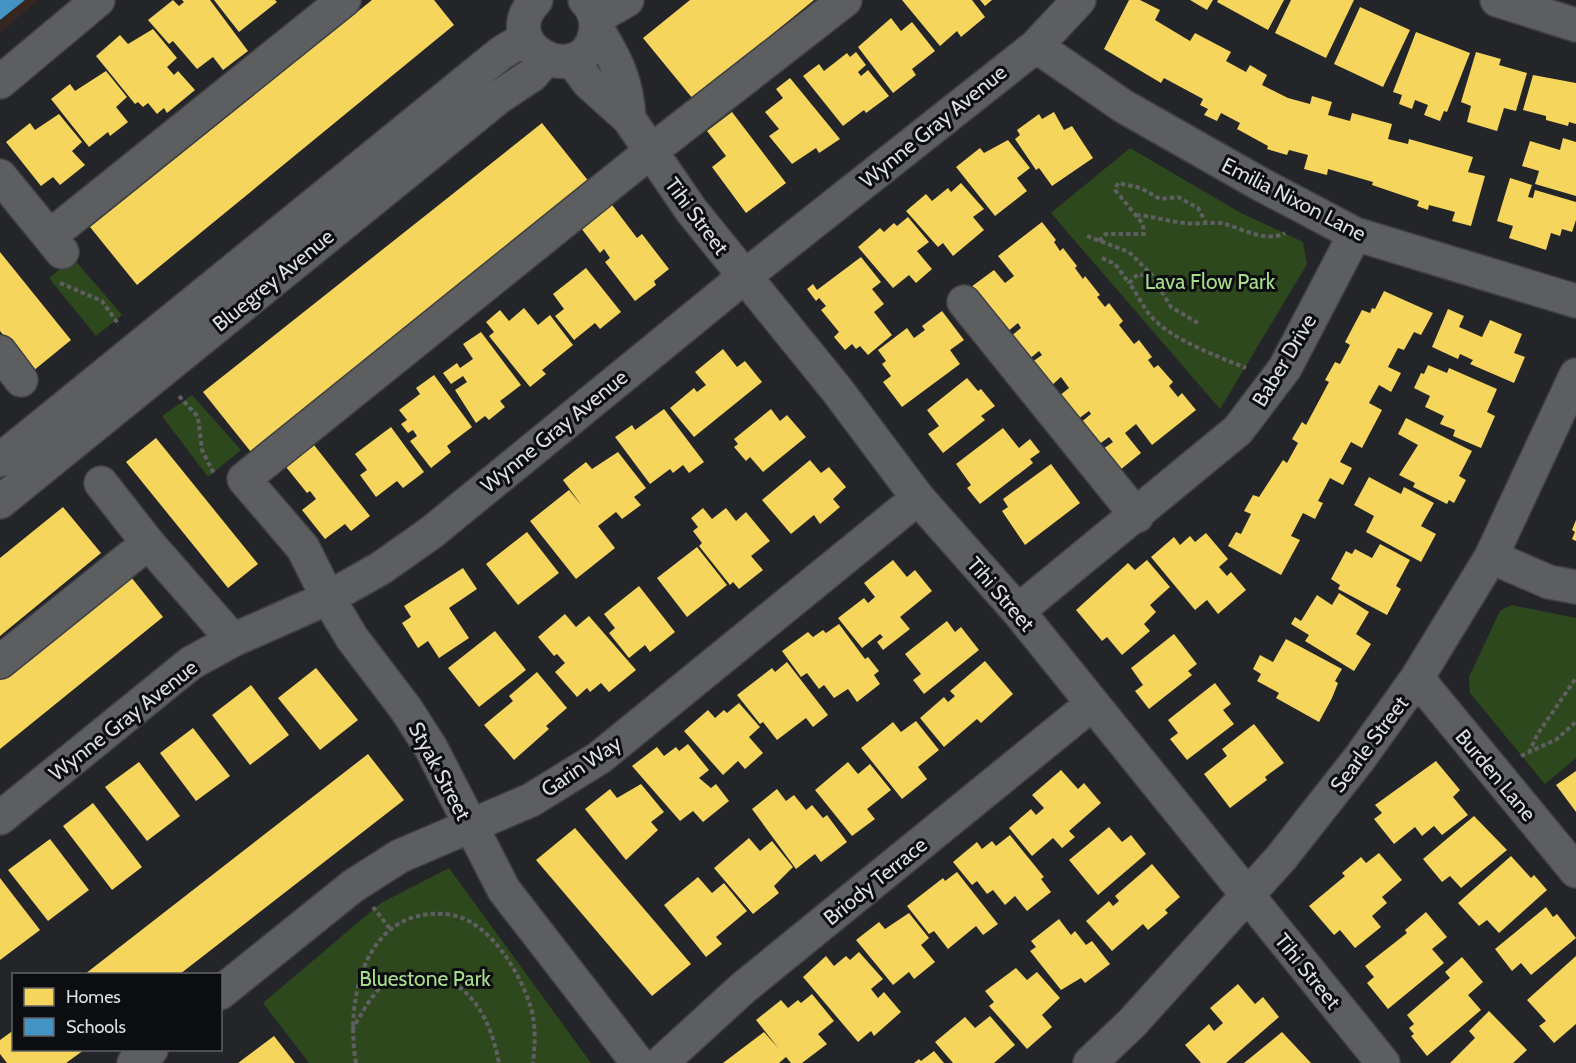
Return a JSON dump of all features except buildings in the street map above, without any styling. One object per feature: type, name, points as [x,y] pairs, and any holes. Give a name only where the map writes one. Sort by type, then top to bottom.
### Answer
[{"type":"street","points":[[0,82],[98,0]]},
{"type":"street","points":[[0,176],[56,244],[344,0]]},
{"type":"street","points":[[538,28],[588,49],[592,15],[627,0]]},
{"type":"street","points":[[230,478],[845,0]]},
{"type":"street","name":"Wynne Gray Avenue","points":[[0,818],[191,663],[233,640],[328,598],[381,568],[432,532],[744,277],[1036,46],[1079,0]]},
{"type":"street","points":[[1497,0],[1576,25]]},
{"type":"street","name":"Tihi Street","points":[[592,15],[618,63],[628,94],[629,119]]},
{"type":"street","name":"Tihi Street","points":[[538,28],[588,82],[629,119],[691,210],[837,390],[918,498],[1017,611],[1383,1063]]},
{"type":"street","name":"Bluegrey Avenue","points":[[0,460],[501,53],[538,28]]},
{"type":"street","name":"Bluegrey Avenue","points":[[0,502],[499,97],[532,75],[538,28]]},
{"type":"street","name":"Emilia Nixon Lane","points":[[1036,46],[1123,106],[1262,185],[1355,234],[1576,301]]},
{"type":"street","name":"Baber Drive","points":[[1017,611],[1137,516],[1248,419],[1285,368],[1355,234]]},
{"type":"street","points":[[964,302],[1137,516]]},
{"type":"street","points":[[0,352],[21,380]]},
{"type":"street","name":"Searle Street","points":[[1090,1063],[1132,1023],[1248,896],[1310,823],[1417,678],[1491,557],[1576,375]]},
{"type":"street","name":"Styak Street","points":[[230,478],[303,548],[328,598],[352,638],[406,709],[430,748],[504,890],[638,1063]]},
{"type":"street","points":[[101,483],[148,543],[233,640]]},
{"type":"street","name":"Garin Way","points":[[222,991],[353,886],[400,856],[469,824],[531,800],[599,758],[918,498]]},
{"type":"street","points":[[0,662],[148,543]]},
{"type":"street","points":[[1491,557],[1549,582],[1576,587]]},
{"type":"street","name":"Burden Lane","points":[[1417,678],[1576,871]]},
{"type":"street","name":"Briody Terrace","points":[[662,1063],[743,988],[1092,704]]},
{"type":"street","points":[[134,1063],[150,1051]]},
{"type":"path","points":[[1099,241],[1106,234],[1144,234],[1143,224],[1115,190],[1118,183],[1141,188],[1160,199],[1178,198],[1198,208],[1206,223]]},
{"type":"path","points":[[1135,214],[1154,216],[1189,225],[1224,224],[1259,235],[1279,236],[1290,230]]},
{"type":"path","points":[[1087,236],[1129,252],[1153,277],[1171,307],[1198,323]]},
{"type":"path","points":[[56,244],[51,274],[62,285],[102,301],[116,317],[121,329]]},
{"type":"path","points":[[1102,258],[1115,264],[1142,299],[1148,313],[1160,324],[1198,349],[1252,370]]},
{"type":"path","points":[[1129,283],[1138,274],[1153,277]]},
{"type":"path","points":[[179,396],[198,417],[202,450],[230,478]]},
{"type":"path","points":[[1529,753],[1537,735],[1576,678]]},
{"type":"path","points":[[1517,758],[1557,739],[1576,722]]},
{"type":"path","points":[[373,907],[392,930]]},
{"type":"path","points":[[356,1063],[352,1030],[353,1003],[361,974],[372,950],[392,930],[414,917],[447,914],[472,923],[492,939],[506,959],[530,1008],[536,1035],[533,1063]]},
{"type":"path","points":[[506,959],[514,954]]},
{"type":"path","points":[[352,1030],[375,994],[397,977],[440,977],[475,1001],[492,1031],[499,1063]]},
{"type":"shaded area","points":[[0,0],[39,0],[0,33]]},
{"type":"green space","name":"Lava Flow Park","points":[[1130,148],[1241,213],[1303,242],[1307,264],[1220,409],[1051,213]]},
{"type":"green space","points":[[73,258],[122,315],[96,336],[49,278]]},
{"type":"green space","points":[[192,395],[241,450],[208,477],[162,416]]},
{"type":"green space","points":[[1511,605],[1576,618],[1576,758],[1545,784],[1470,693],[1469,677],[1500,611]]},
{"type":"green space","name":"Bluestone Park","points":[[449,868],[591,1063],[309,1063],[263,1003],[381,903]]}]
